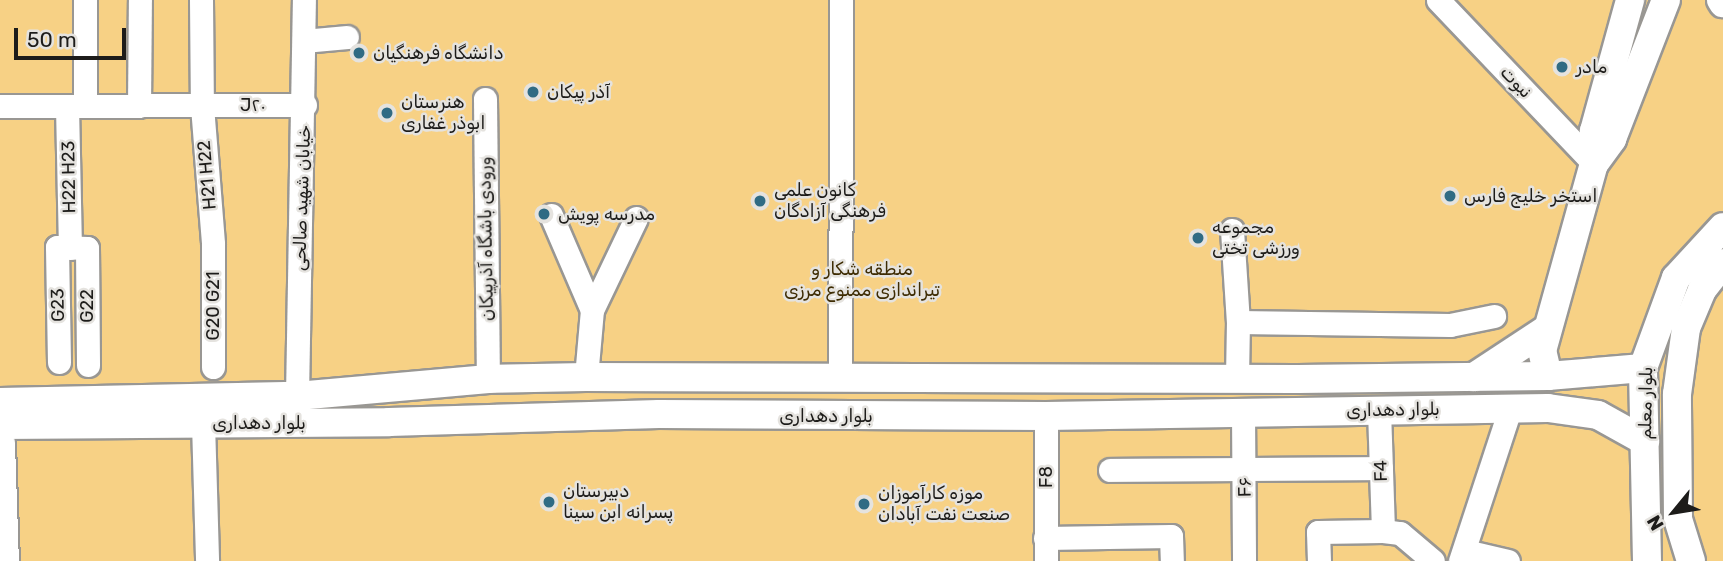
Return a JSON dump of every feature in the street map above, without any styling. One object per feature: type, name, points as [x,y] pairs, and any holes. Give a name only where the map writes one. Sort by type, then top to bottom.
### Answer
[{"type":"main road","points":[[1548,376],[1542,351],[1594,164],[1594,131],[1630,0]]},
{"type":"main road","points":[[1594,164],[1612,139],[1666,0]]},
{"type":"main road","name":"بلوار معلم","points":[[1647,561],[1643,368],[1676,278],[1723,227]]},
{"type":"main road","name":"بلوار معلم","points":[[1691,561],[1678,519],[1677,394],[1686,328],[1702,290],[1723,263]]},
{"type":"main road","points":[[1474,377],[1547,329]]},
{"type":"main road","name":"بلوار دهداری","points":[[0,402],[297,396],[488,379],[1298,379],[1548,376],[1643,368]]},
{"type":"main road","points":[[1643,368],[1677,394]]},
{"type":"main road","points":[[599,377],[612,415]]},
{"type":"main road","points":[[657,378],[659,414]]},
{"type":"main road","points":[[1298,379],[1298,411]]},
{"type":"main road","name":"بلوار دهداری","points":[[2,434],[202,423],[659,414],[1046,416],[1510,409],[1598,415],[1645,441]]},
{"type":"street","name":"H22 H23","points":[[71,248],[76,106],[85,0]]},
{"type":"street","points":[[139,106],[140,0]]},
{"type":"street","name":"H21 H22","points":[[201,0],[202,106],[213,244]]},
{"type":"street","name":"خیابان شهید صالحی","points":[[297,396],[305,105],[304,0]]},
{"type":"street","points":[[840,379],[841,0]]},
{"type":"street","name":"نبوت","points":[[1438,0],[1594,164]]},
{"type":"street","points":[[304,41],[346,37]]},
{"type":"street","name":"ورودی باشگاه آذرپیکان","points":[[485,99],[488,379]]},
{"type":"street","name":"J۲۰","points":[[0,106],[305,105]]},
{"type":"street","points":[[551,215],[592,310],[599,377]]},
{"type":"street","points":[[592,310],[636,218]]},
{"type":"street","points":[[1232,230],[1237,379]]},
{"type":"street","name":"G20 G21","points":[[213,244],[213,367]]},
{"type":"street","name":"G23","points":[[59,362],[71,248]]},
{"type":"street","name":"G22","points":[[71,248],[88,365]]},
{"type":"street","points":[[1237,322],[1450,325],[1494,316]]},
{"type":"street","points":[[1508,561],[1463,556],[1510,409]]},
{"type":"street","name":"F4","points":[[1380,411],[1383,531]]},
{"type":"street","name":"F۶","points":[[1243,412],[1244,561]]},
{"type":"street","name":"F8","points":[[1045,561],[1046,416]]},
{"type":"street","points":[[202,423],[207,561]]},
{"type":"street","points":[[2,434],[8,561]]},
{"type":"street","points":[[1110,470],[1381,468]]},
{"type":"street","points":[[1318,561],[1318,532],[1383,531],[1400,533],[1433,561]]},
{"type":"street","points":[[1045,538],[1171,536],[1172,561]]},
{"type":"green space","name":"منطقه شکار و تیراندازی ممنوع مرزی","points":[[0,0],[1723,0],[1723,561],[0,561]]},
{"type":"place","name":"دانشگاه فرهنگیان","points":[[359,53]]},
{"type":"place","name":"مادر","points":[[1562,67]]},
{"type":"place","name":"آذر پیکان","points":[[533,92]]},
{"type":"place","name":"هنرستان ابوذر غفاری","points":[[387,113]]},
{"type":"place","name":"استخر خلیج فارس","points":[[1450,196]]},
{"type":"place","name":"کانون علمی فرهنگی آزادگان","points":[[760,201]]},
{"type":"place","name":"مدرسه پویش","points":[[544,214]]},
{"type":"place","name":"مجموعه ورزشی تختی","points":[[1198,238]]},
{"type":"place","name":"دبیرستان پسرانه ابن سینا","points":[[549,502]]},
{"type":"place","name":"موزه کارآموزان صنعت نفت آبادان","points":[[864,504]]}]
